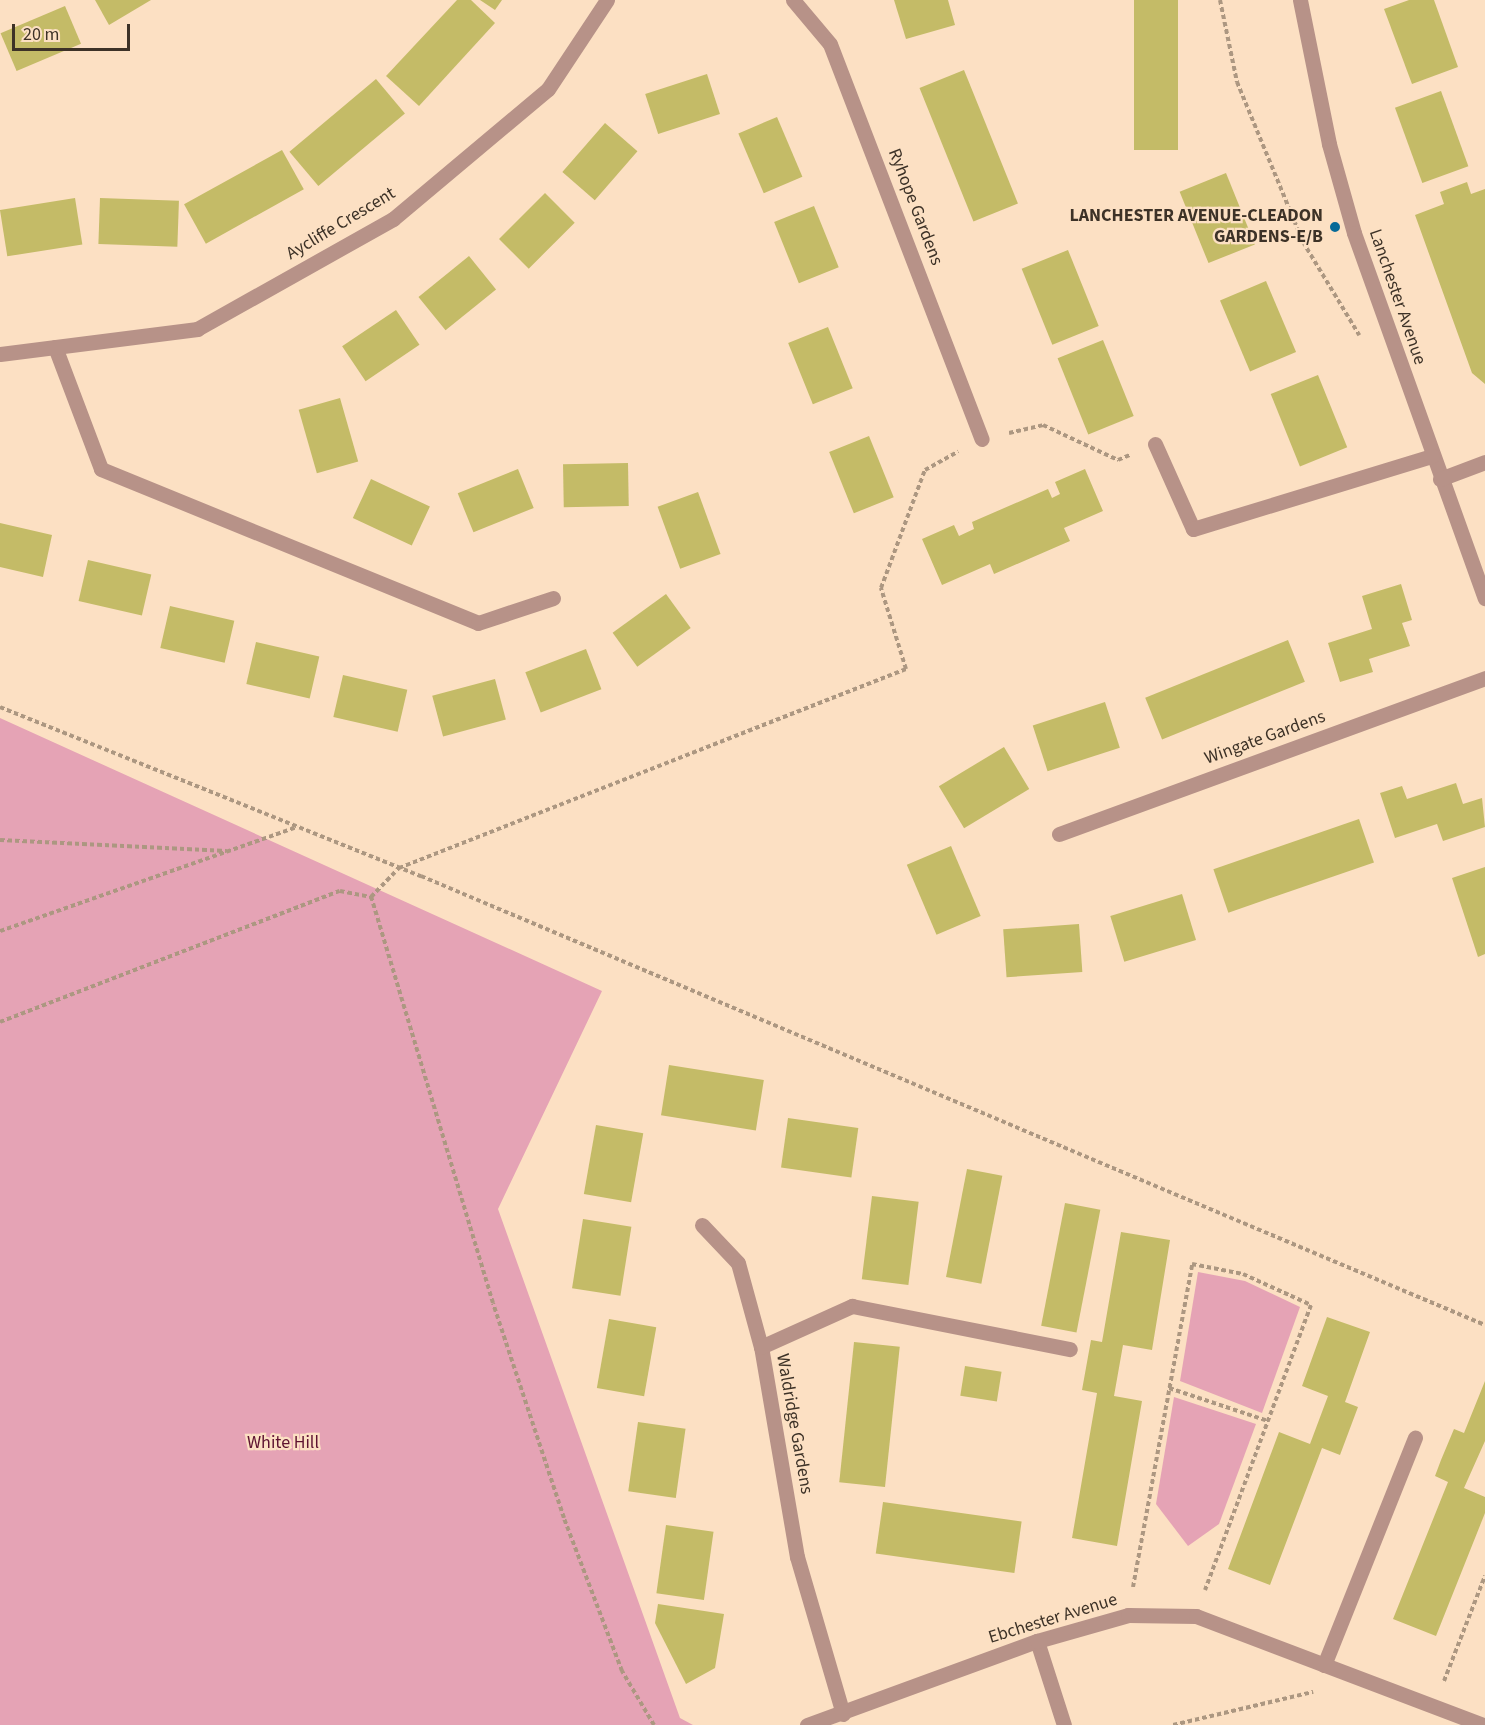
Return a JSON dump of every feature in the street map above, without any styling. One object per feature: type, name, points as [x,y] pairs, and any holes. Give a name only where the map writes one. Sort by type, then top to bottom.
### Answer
[{"type":"street","name":"Aycliffe Crescent","points":[[0,354],[196,329],[393,219],[548,89],[607,0]]},
{"type":"street","name":"Ryhope Gardens","points":[[793,0],[835,55],[982,439]]},
{"type":"street","name":"Lanchester Avenue","points":[[1300,0],[1329,144],[1354,233],[1440,479],[1485,598]]},
{"type":"street","points":[[56,347],[101,469],[478,622],[553,598]]},
{"type":"street","points":[[1155,444],[1193,529],[1432,456]]},
{"type":"street","points":[[1440,479],[1485,462]]},
{"type":"street","name":"Wingate Gardens","points":[[1059,834],[1485,678]]},
{"type":"street","points":[[702,1225],[738,1263],[761,1347]]},
{"type":"street","name":"Waldridge Gardens","points":[[843,1714],[796,1557],[761,1347],[852,1306],[1070,1349]]},
{"type":"street","points":[[1324,1665],[1415,1437]]},
{"type":"street","name":"Ebchester Avenue","points":[[807,1725],[843,1714],[1037,1641],[1128,1615],[1196,1616],[1483,1725]]},
{"type":"street","points":[[1037,1641],[1064,1725]]},
{"type":"path","points":[[1220,0],[1237,82],[1303,242],[1352,327],[1367,344]]},
{"type":"path","points":[[371,897],[399,867],[906,669],[881,588],[925,470],[982,439],[1043,425],[1118,460],[1155,444]]},
{"type":"path","points":[[0,707],[399,867],[1485,1325]]},
{"type":"path","points":[[0,931],[298,827]]},
{"type":"path","points":[[0,840],[230,851]]},
{"type":"path","points":[[0,1022],[340,891],[371,897]]},
{"type":"path","points":[[371,897],[493,1303],[564,1518],[622,1671],[654,1725]]},
{"type":"path","points":[[1128,1615],[1192,1264],[1243,1274],[1311,1305],[1196,1616]]},
{"type":"path","points":[[1169,1388],[1268,1421]]},
{"type":"path","points":[[1434,1707],[1485,1576]]},
{"type":"path","points":[[1173,1725],[1360,1680]]},
{"type":"green space","name":"White Hill","points":[[0,718],[602,991],[498,1209],[680,1718],[693,1725],[0,1725]]},
{"type":"green space","points":[[1198,1272],[1245,1281],[1300,1307],[1262,1413],[1180,1381]]},
{"type":"green space","points":[[1174,1397],[1256,1424],[1219,1524],[1188,1546],[1156,1504]]},
{"type":"building","points":[[95,0],[151,0],[109,25]]},
{"type":"building","points":[[457,0],[471,0],[495,23],[419,106],[386,76]]},
{"type":"building","points":[[480,0],[502,0],[495,10]]},
{"type":"building","points":[[894,0],[948,0],[955,25],[906,39]]},
{"type":"building","points":[[1134,0],[1178,0],[1178,150],[1134,150]]},
{"type":"building","points":[[1409,0],[1434,0],[1458,67],[1412,84],[1384,9]]},
{"type":"building","points":[[65,6],[81,44],[17,71],[1,33]]},
{"type":"building","points":[[964,70],[1018,204],[973,221],[919,88]]},
{"type":"building","points":[[707,74],[720,114],[658,134],[645,94]]},
{"type":"building","points":[[376,79],[405,113],[318,186],[289,152]]},
{"type":"building","points":[[1441,91],[1468,166],[1422,183],[1395,108]]},
{"type":"building","points":[[777,117],[802,177],[764,193],[738,133]]},
{"type":"building","points":[[605,123],[637,151],[595,200],[562,172]]},
{"type":"building","points":[[282,150],[304,189],[206,244],[184,204]]},
{"type":"building","points":[[1226,173],[1255,244],[1208,263],[1180,192]]},
{"type":"building","points":[[1467,182],[1471,194],[1485,189],[1485,384],[1472,373],[1415,215],[1444,204],[1440,192]]},
{"type":"building","points":[[545,193],[575,223],[529,269],[499,239]]},
{"type":"building","points":[[75,198],[82,244],[7,256],[0,210]]},
{"type":"building","points":[[100,198],[179,201],[177,247],[98,244]]},
{"type":"building","points":[[814,206],[839,267],[799,283],[774,222]]},
{"type":"building","points":[[1068,250],[1099,326],[1052,345],[1022,269]]},
{"type":"building","points":[[469,256],[496,289],[446,330],[418,297]]},
{"type":"building","points":[[1266,281],[1296,352],[1250,371],[1220,301]]},
{"type":"building","points":[[396,310],[419,345],[366,381],[342,346]]},
{"type":"building","points":[[828,327],[853,388],[813,404],[788,343]]},
{"type":"building","points":[[1103,340],[1134,416],[1088,434],[1058,358]]},
{"type":"building","points":[[1318,375],[1347,447],[1300,466],[1271,394]]},
{"type":"building","points":[[340,398],[358,461],[317,473],[299,410]]},
{"type":"building","points":[[869,436],[894,497],[854,513],[829,452]]},
{"type":"building","points":[[628,463],[629,506],[564,507],[563,464]]},
{"type":"building","points":[[518,469],[534,508],[473,532],[458,493]]},
{"type":"building","points":[[1085,469],[1103,511],[1064,528],[1070,541],[994,574],[990,564],[942,585],[922,539],[954,525],[959,536],[974,529],[972,522],[1048,489],[1052,498],[1060,494],[1055,482]]},
{"type":"building","points":[[371,479],[430,506],[412,545],[353,518]]},
{"type":"building","points":[[698,492],[721,554],[680,569],[658,507]]},
{"type":"building","points":[[0,523],[52,535],[43,577],[0,567]]},
{"type":"building","points":[[88,560],[151,575],[142,616],[79,601]]},
{"type":"building","points":[[1401,584],[1412,620],[1402,623],[1410,646],[1369,659],[1373,672],[1340,682],[1328,643],[1372,629],[1362,596]]},
{"type":"building","points":[[666,594],[691,628],[637,667],[613,633]]},
{"type":"building","points":[[170,606],[234,621],[225,663],[160,648]]},
{"type":"building","points":[[1288,640],[1305,682],[1162,739],[1145,698]]},
{"type":"building","points":[[256,642],[319,657],[310,699],[246,684]]},
{"type":"building","points":[[586,649],[601,689],[541,712],[525,672]]},
{"type":"building","points":[[343,675],[407,690],[398,732],[333,717]]},
{"type":"building","points":[[495,679],[506,720],[443,736],[432,696]]},
{"type":"building","points":[[1105,702],[1120,748],[1048,771],[1033,725]]},
{"type":"building","points":[[1004,747],[1029,789],[964,828],[939,786]]},
{"type":"building","points":[[1456,783],[1463,804],[1482,798],[1485,827],[1443,841],[1437,824],[1395,838],[1380,793],[1402,786],[1407,799]]},
{"type":"building","points":[[1359,819],[1374,862],[1228,913],[1213,869]]},
{"type":"building","points":[[951,846],[981,916],[937,935],[907,865]]},
{"type":"building","points":[[1485,867],[1485,954],[1478,957],[1452,878]]},
{"type":"building","points":[[1182,894],[1196,940],[1124,962],[1110,916]]},
{"type":"building","points":[[1079,924],[1082,972],[1007,977],[1003,929]]},
{"type":"building","points":[[669,1065],[764,1080],[756,1130],[661,1115]]},
{"type":"building","points":[[788,1118],[858,1128],[851,1177],[781,1168]]},
{"type":"building","points":[[596,1125],[643,1133],[631,1202],[584,1194]]},
{"type":"building","points":[[967,1169],[1002,1176],[981,1284],[946,1277]]},
{"type":"building","points":[[872,1196],[919,1202],[908,1285],[862,1279]]},
{"type":"building","points":[[1065,1203],[1100,1210],[1076,1333],[1041,1326]]},
{"type":"building","points":[[583,1219],[631,1227],[620,1296],[572,1288]]},
{"type":"building","points":[[1121,1232],[1170,1240],[1152,1350],[1123,1345],[1114,1396],[1142,1401],[1117,1546],[1072,1538],[1097,1393],[1082,1390],[1091,1340],[1102,1342]]},
{"type":"building","points":[[1327,1317],[1370,1332],[1345,1402],[1358,1407],[1340,1455],[1322,1448],[1270,1585],[1228,1569],[1279,1432],[1310,1444],[1328,1396],[1302,1386]]},
{"type":"building","points":[[609,1319],[656,1327],[644,1396],[597,1388]]},
{"type":"building","points":[[854,1342],[900,1347],[885,1487],[839,1482]]},
{"type":"building","points":[[965,1366],[1002,1372],[997,1401],[960,1396]]},
{"type":"building","points":[[1485,1381],[1485,1441],[1464,1488],[1485,1497],[1485,1513],[1436,1636],[1393,1619],[1448,1482],[1435,1476],[1441,1460],[1454,1429],[1464,1433]]},
{"type":"building","points":[[638,1422],[686,1429],[676,1498],[628,1491]]},
{"type":"building","points":[[883,1502],[1022,1521],[1014,1573],[876,1553]]},
{"type":"building","points":[[666,1525],[714,1532],[704,1600],[656,1593]]},
{"type":"building","points":[[658,1604],[724,1614],[715,1668],[686,1684],[655,1623]]},
{"type":"place","name":"LANCHESTER AVENUE-CLEADON GARDENS-E/B","points":[[1335,227]]}]
